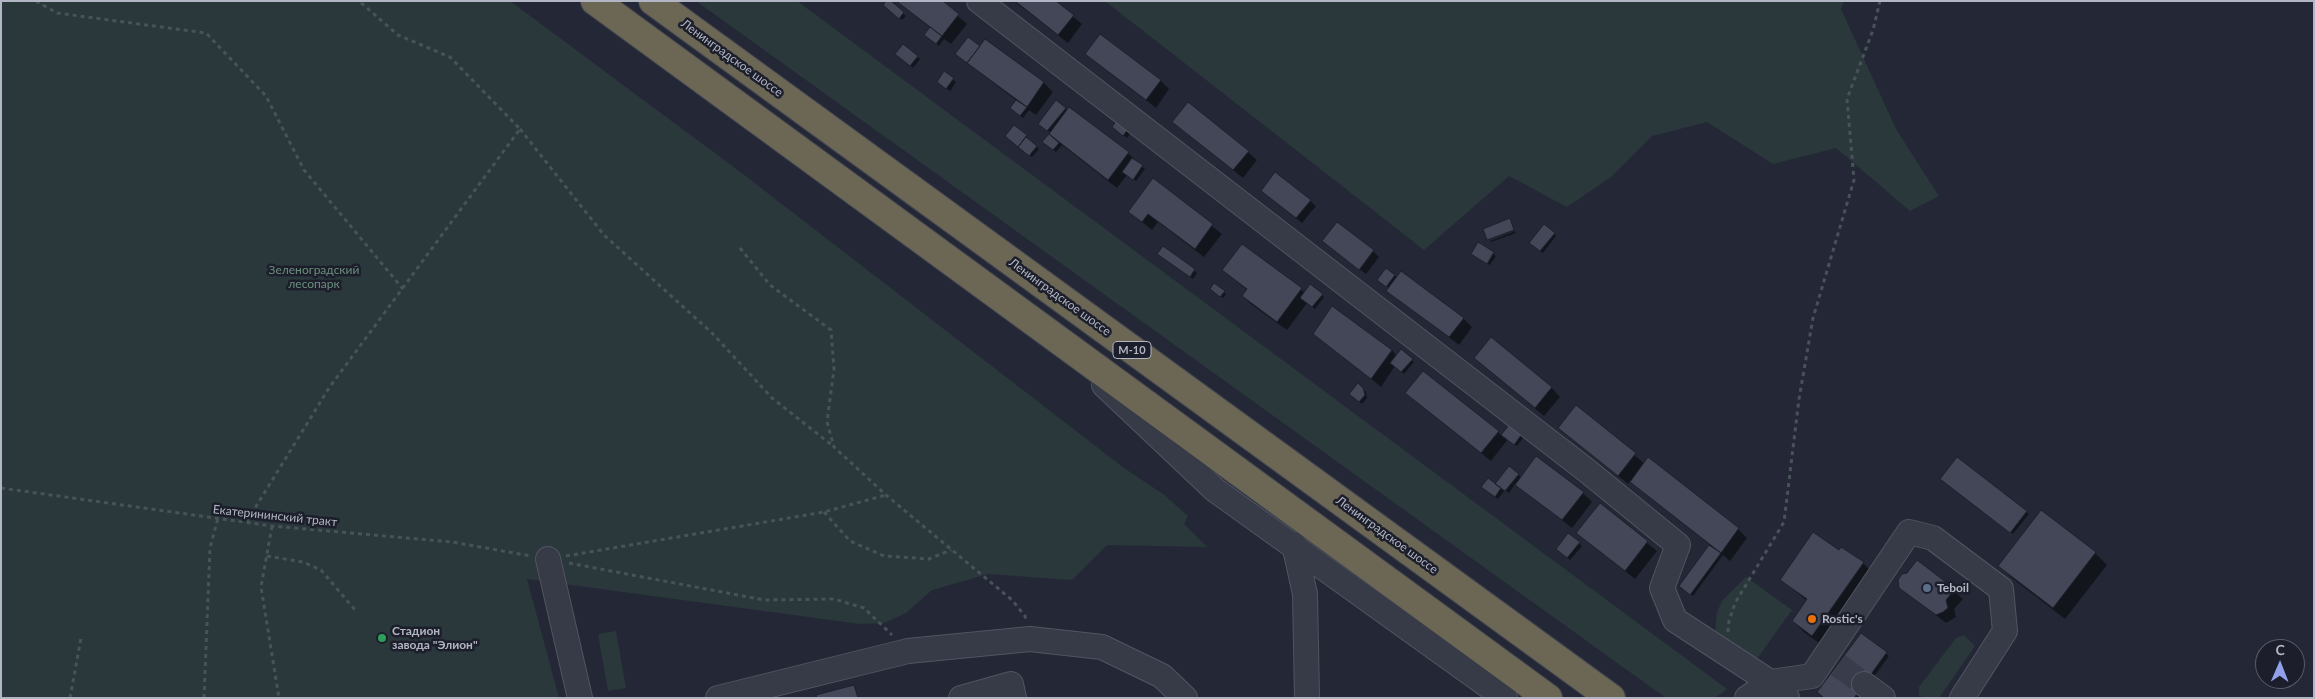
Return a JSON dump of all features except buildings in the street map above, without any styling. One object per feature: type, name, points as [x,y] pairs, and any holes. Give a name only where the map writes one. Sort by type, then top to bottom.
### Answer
[{"type":"highway","name":"М-10","points":[[595,1],[1548,698]]},
{"type":"highway","name":"Ленинградское шоссе","points":[[653,1],[1611,698]]},
{"type":"lane","points":[[979,1],[1570,458],[1678,545],[1662,588],[1675,620],[1779,690]]},
{"type":"lane","points":[[1048,333],[1215,490],[1294,544],[1506,698]]},
{"type":"lane","points":[[1747,698],[1779,690],[1812,676],[1832,661],[1909,532],[1933,538],[2000,589],[2005,632],[1962,698]]},
{"type":"lane","points":[[1294,544],[1305,594],[1308,698]]},
{"type":"lane","points":[[548,559],[580,698]]},
{"type":"lane","points":[[726,697],[908,651],[1030,639],[1102,647],[1162,676],[1185,698]]},
{"type":"lane","points":[[961,698],[1011,684],[1014,698]]},
{"type":"lane","points":[[1864,684],[1883,698]]},
{"type":"path","points":[[36,1],[57,13],[206,33],[266,96],[304,170],[403,289]]},
{"type":"path","points":[[360,1],[398,35],[450,58],[520,129],[604,235],[712,333],[772,398],[834,447],[886,495],[1012,600],[1025,616],[1030,639]]},
{"type":"path","points":[[1728,635],[1729,621],[1735,603],[1784,522],[1799,400],[1813,318],[1854,180],[1847,100],[1873,30],[1880,1]]},
{"type":"path","points":[[247,521],[329,388],[520,129]]},
{"type":"path","points":[[740,248],[770,284],[831,330],[834,369],[827,422],[834,447]]},
{"type":"path","name":"Екатерининский тракт","points":[[1,489],[8,488],[272,526],[452,542],[764,600],[834,599],[864,608],[908,651]]},
{"type":"path","points":[[548,559],[824,512],[886,495]]},
{"type":"path","points":[[824,512],[850,541],[884,556],[929,559],[951,550]]},
{"type":"path","points":[[204,698],[210,548],[218,518]]},
{"type":"path","points":[[272,526],[261,587],[279,698]]},
{"type":"path","points":[[267,556],[303,562],[321,570],[355,610]]},
{"type":"path","points":[[70,698],[81,638]]},
{"type":"green space","name":"Зеленоградский лесопарк","points":[[1,1],[510,1],[739,171],[1124,468],[1163,494],[1188,516],[1184,524],[1207,547],[1107,545],[1072,580],[988,574],[932,590],[906,613],[884,623],[860,624],[527,579],[559,698],[1,698]]},
{"type":"green space","points":[[696,1],[797,1],[1727,689],[1715,698],[1666,698]]},
{"type":"green space","points":[[1105,1],[1844,1],[1841,9],[1896,129],[1939,196],[1910,211],[1836,148],[1773,164],[1707,122],[1652,136],[1611,177],[1567,207],[1509,176],[1424,250]]},
{"type":"green space","points":[[1746,577],[1792,610],[1751,667],[1715,633],[1717,612],[1722,601]]},
{"type":"green space","points":[[616,631],[626,688],[608,691],[598,634]]},
{"type":"green space","points":[[1964,635],[1975,646],[1939,698],[1923,698],[1919,695],[1919,687],[1956,638]]},
{"type":"tunnel","points":[[1838,665],[1864,684]]},
{"type":"place","name":"Teboil","points":[[1927,588]]},
{"type":"place","name":"Rostic's","points":[[1812,619]]},
{"type":"place","name":"Стадион завода \"Элион\"","points":[[382,638]]}]
